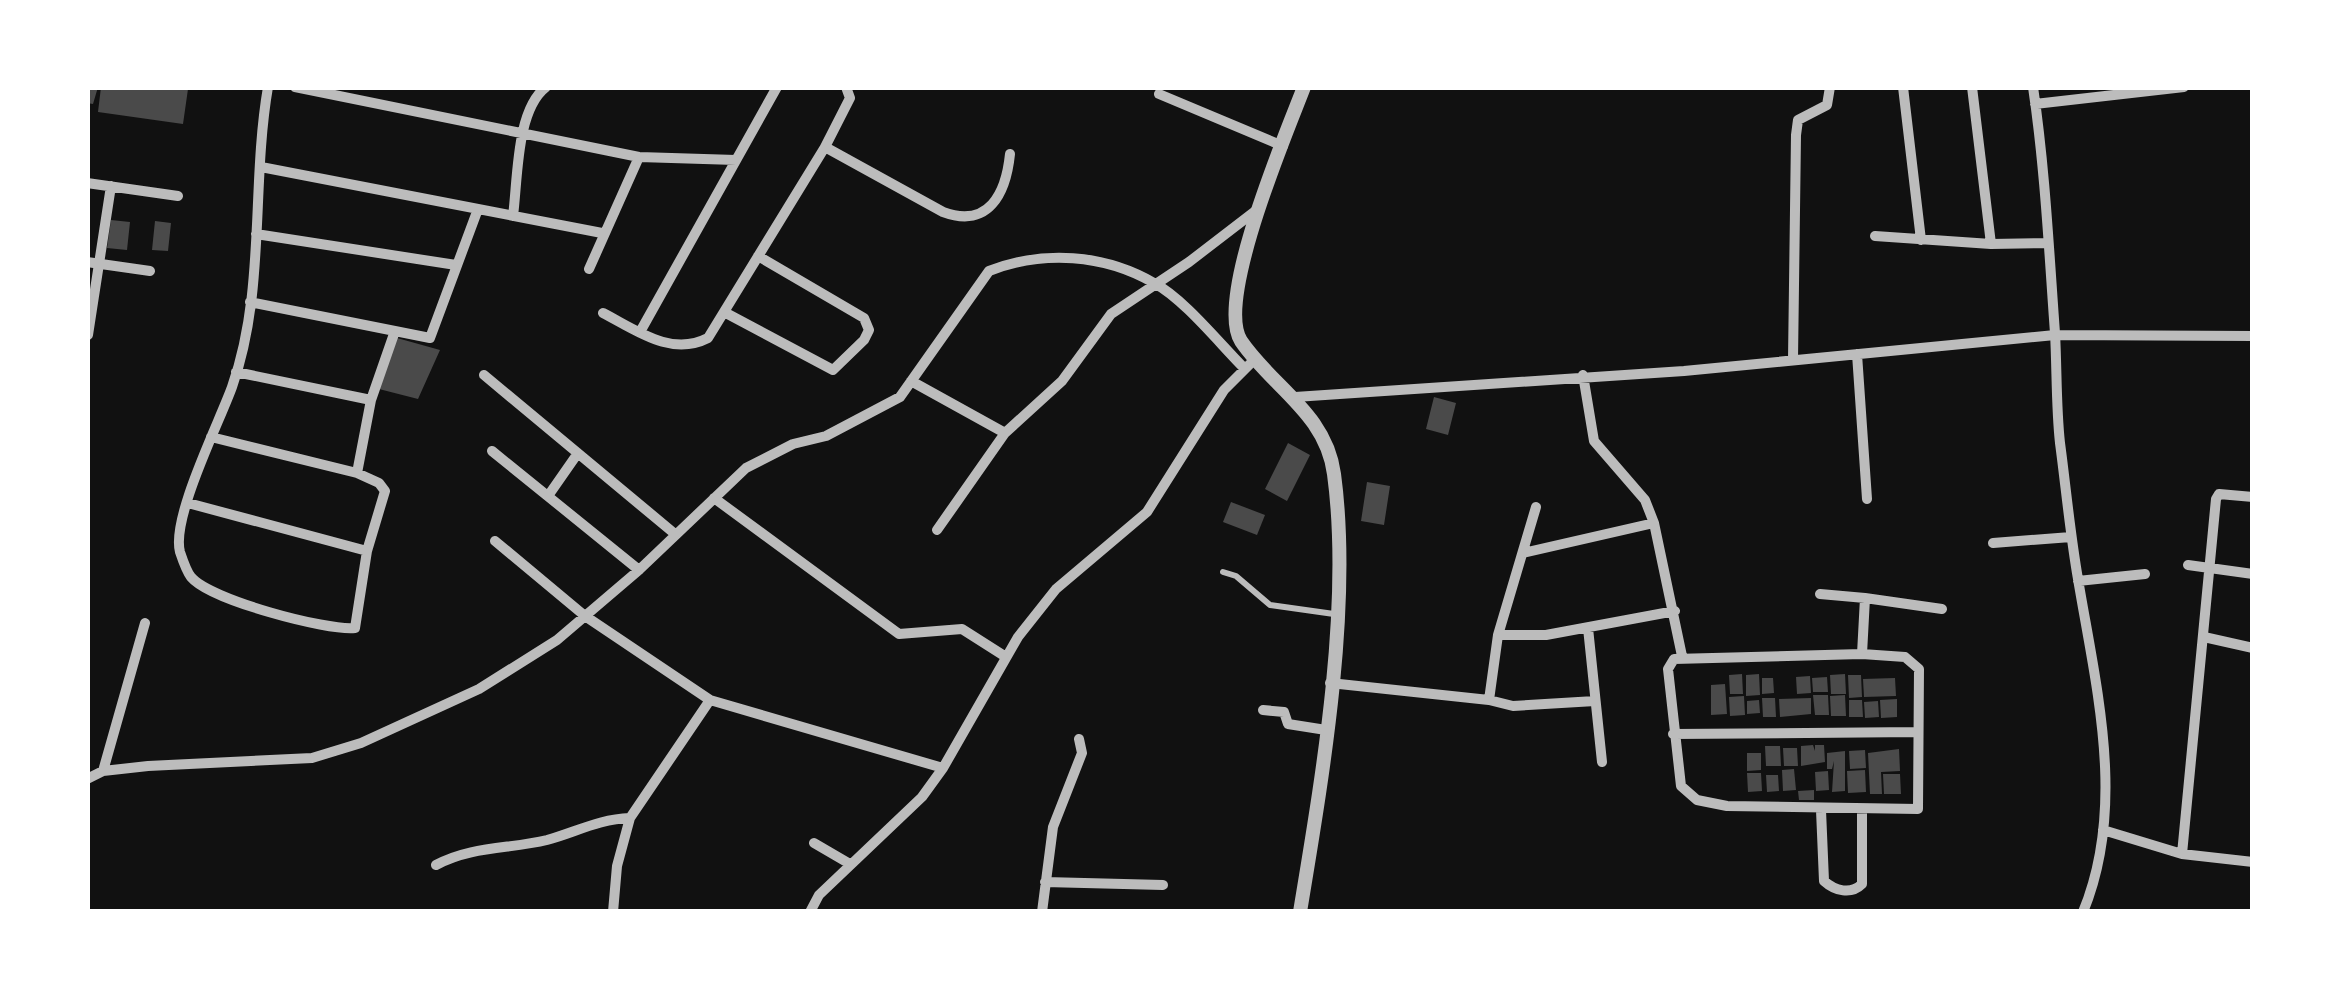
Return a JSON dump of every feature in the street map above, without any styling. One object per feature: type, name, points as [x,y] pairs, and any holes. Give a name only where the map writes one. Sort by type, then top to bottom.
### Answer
[{"type":"street","points":[[211,437],[357,473],[385,491],[367,551],[358,622],[352,630],[229,601],[192,578],[178,548],[188,503],[211,437],[236,372],[250,302],[268,87]]},
{"type":"street","points":[[295,87],[639,157],[736,160]]},
{"type":"street","points":[[513,216],[525,112],[546,87]]},
{"type":"street","points":[[640,332],[777,87]]},
{"type":"street","points":[[603,313],[676,346],[692,346],[708,338],[825,147],[850,98],[846,87]]},
{"type":"street","points":[[1251,363],[1234,314],[1239,278],[1258,209],[1304,87]]},
{"type":"street","points":[[1793,360],[1798,120],[1827,105],[1831,87]]},
{"type":"street","points":[[1903,87],[1921,240]]},
{"type":"street","points":[[1972,87],[1991,244]]},
{"type":"street","points":[[2033,87],[2060,440],[2105,768],[2103,830],[2092,891],[2083,912]]},
{"type":"street","points":[[2035,104],[2184,87]]},
{"type":"street","points":[[1160,94],[1283,146]]},
{"type":"street","points":[[825,147],[943,212],[963,216],[982,210],[1003,192],[1010,154]]},
{"type":"street","points":[[589,269],[639,157]]},
{"type":"street","points":[[261,167],[602,233]]},
{"type":"street","points":[[87,183],[178,196]]},
{"type":"street","points":[[88,335],[92,263],[111,186]]},
{"type":"street","points":[[250,302],[430,338],[478,209]]},
{"type":"street","points":[[937,530],[1005,433],[1074,366],[1111,314],[1258,209]]},
{"type":"street","points":[[256,234],[456,265]]},
{"type":"street","points":[[1875,236],[2048,243]]},
{"type":"street","points":[[724,312],[833,370],[864,340],[868,330],[864,318],[758,256]]},
{"type":"street","points":[[87,778],[103,771],[313,758],[361,742],[479,689],[524,663],[585,616],[746,469],[793,443],[826,436],[899,397],[989,271],[1010,263],[1084,257],[1158,284],[1295,397],[1314,422],[1333,465],[1337,614],[1300,912]]},
{"type":"street","points":[[92,263],[150,271]]},
{"type":"street","points":[[357,473],[371,400],[395,331]]},
{"type":"street","points":[[1295,397],[1793,360],[2055,335],[2253,336]]},
{"type":"street","points":[[1857,353],[1867,499]]},
{"type":"street","points":[[810,912],[819,895],[898,823],[943,768],[1006,657],[1056,589],[1147,512],[1224,390],[1251,363]]},
{"type":"street","points":[[236,372],[371,400]]},
{"type":"street","points":[[484,375],[675,534]]},
{"type":"street","points":[[1583,376],[1594,441],[1646,500],[1682,656]]},
{"type":"street","points":[[911,381],[1005,433]]},
{"type":"street","points":[[492,452],[639,570]]},
{"type":"street","points":[[548,496],[578,453]]},
{"type":"street","points":[[2182,854],[2216,499],[2219,494],[2234,493],[2253,497]]},
{"type":"street","points":[[714,498],[898,634],[962,629],[1006,657]]},
{"type":"street","points":[[188,503],[367,551]]},
{"type":"street","points":[[1489,700],[1498,635],[1536,507]]},
{"type":"street","points":[[1523,553],[1654,523]]},
{"type":"street","points":[[1993,543],[2071,537]]},
{"type":"street","points":[[495,541],[585,616],[710,700],[943,768]]},
{"type":"street","points":[[2188,565],[2253,574]]},
{"type":"street","points":[[2078,581],[2145,574]]},
{"type":"street","points":[[1820,594],[1942,609]]},
{"type":"street","points":[[1862,654],[1865,598]]},
{"type":"street","points":[[1498,635],[1546,635],[1675,611]]},
{"type":"street","points":[[103,771],[145,623]]},
{"type":"street","points":[[1588,628],[1602,762]]},
{"type":"street","points":[[2204,637],[2253,648]]},
{"type":"street","points":[[1862,654],[1905,657],[1915,662],[1921,677],[1918,809],[1727,806],[1696,800],[1682,786],[1668,669],[1675,659],[1862,654]]},
{"type":"street","points":[[1330,682],[1513,706],[1595,701]]},
{"type":"street","points":[[613,912],[617,866],[630,818],[710,700]]},
{"type":"street","points":[[1263,710],[1284,712],[1288,724],[1326,730]]},
{"type":"street","points":[[1673,734],[1918,732]]},
{"type":"street","points":[[1042,912],[1053,827],[1082,753],[1079,739]]},
{"type":"street","points":[[1821,810],[1824,881],[1849,891],[1862,884],[1862,811]]},
{"type":"street","points":[[436,865],[458,854],[530,844],[598,821],[630,818]]},
{"type":"street","points":[[2103,830],[2182,854],[2253,862]]},
{"type":"street","points":[[814,843],[850,864]]},
{"type":"street","points":[[1045,882],[1163,885]]},
{"type":"lane","points":[[1223,572],[1236,576],[1270,605],[1337,614]]},
{"type":"building","points":[[87,87],[98,87],[93,104],[87,103]]},
{"type":"building","points":[[101,87],[188,89],[183,124],[98,112]]},
{"type":"building","points":[[111,220],[130,222],[127,250],[107,248]]},
{"type":"building","points":[[155,221],[171,223],[168,251],[152,250]]},
{"type":"building","points":[[397,338],[440,350],[418,399],[379,389]]},
{"type":"building","points":[[1434,397],[1456,403],[1448,435],[1426,429]]},
{"type":"building","points":[[1288,443],[1310,455],[1287,501],[1265,489]]},
{"type":"building","points":[[1367,482],[1390,486],[1384,525],[1361,521]]},
{"type":"building","points":[[1231,502],[1265,515],[1257,535],[1223,522]]},
{"type":"building","points":[[1742,674],[1743,694],[1730,694],[1729,675]]},
{"type":"building","points":[[1759,674],[1760,695],[1746,696],[1746,675]]},
{"type":"building","points":[[1845,674],[1846,694],[1831,694],[1830,675]]},
{"type":"building","points":[[1848,675],[1861,675],[1862,697],[1849,698]]},
{"type":"building","points":[[1810,676],[1811,693],[1797,694],[1796,677]]},
{"type":"building","points":[[1827,677],[1828,692],[1813,692],[1812,678]]},
{"type":"building","points":[[1762,678],[1773,678],[1774,693],[1762,694]]},
{"type":"building","points":[[1895,678],[1896,696],[1864,697],[1863,679]]},
{"type":"building","points":[[1725,684],[1727,714],[1711,715],[1711,685]]},
{"type":"building","points":[[1813,695],[1828,695],[1829,715],[1815,715]]},
{"type":"building","points":[[1845,695],[1846,716],[1831,716],[1830,696]]},
{"type":"building","points":[[1744,696],[1745,715],[1730,716],[1729,697]]},
{"type":"building","points":[[1762,698],[1775,698],[1776,717],[1763,717]]},
{"type":"building","points":[[1811,698],[1811,714],[1780,717],[1779,699]]},
{"type":"building","points":[[1897,699],[1897,717],[1881,718],[1880,700]]},
{"type":"building","points":[[1759,700],[1760,713],[1747,714],[1747,701]]},
{"type":"building","points":[[1849,700],[1862,700],[1863,717],[1849,717]]},
{"type":"building","points":[[1878,701],[1879,717],[1865,718],[1864,702]]},
{"type":"building","points":[[1813,745],[1815,751],[1815,745],[1824,745],[1825,762],[1801,766],[1801,746]]},
{"type":"building","points":[[1765,746],[1780,746],[1781,766],[1766,766]]},
{"type":"building","points":[[1783,748],[1797,748],[1798,766],[1784,766]]},
{"type":"building","points":[[1899,749],[1900,771],[1881,772],[1882,794],[1870,794],[1868,753]]},
{"type":"building","points":[[1865,750],[1866,768],[1850,769],[1849,751]]},
{"type":"building","points":[[1845,751],[1845,791],[1832,792],[1834,761],[1832,769],[1827,769],[1827,753]]},
{"type":"building","points":[[1747,753],[1761,753],[1761,770],[1747,771]]},
{"type":"building","points":[[1794,769],[1796,790],[1783,791],[1782,770]]},
{"type":"building","points":[[1865,770],[1866,792],[1848,793],[1847,771]]},
{"type":"building","points":[[1828,771],[1829,790],[1816,791],[1815,772]]},
{"type":"building","points":[[1747,773],[1761,773],[1762,791],[1748,792]]},
{"type":"building","points":[[1883,774],[1900,774],[1901,794],[1884,794]]},
{"type":"building","points":[[1766,775],[1778,775],[1779,791],[1767,792]]},
{"type":"building","points":[[1814,790],[1814,800],[1799,800],[1798,791]]}]
